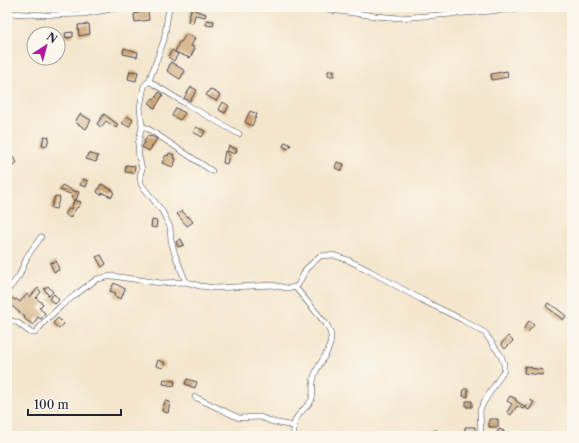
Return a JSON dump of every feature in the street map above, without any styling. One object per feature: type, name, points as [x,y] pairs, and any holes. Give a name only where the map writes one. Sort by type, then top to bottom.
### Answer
[{"type":"street","points":[[9,11],[47,15],[83,14],[124,7]]},
{"type":"street","points":[[169,7],[164,40],[149,81],[144,86],[140,108],[142,126],[138,145],[142,169],[140,175],[141,184],[162,211],[170,227],[171,240],[175,255],[186,282]]},
{"type":"street","points":[[322,7],[330,10],[399,18],[526,7]]},
{"type":"street","points":[[149,81],[239,134]]},
{"type":"street","points":[[142,126],[212,171]]},
{"type":"street","points":[[7,291],[19,276],[28,255],[41,237]]},
{"type":"street","points":[[7,319],[18,323],[35,333],[45,321],[75,295],[97,279],[112,276],[161,283],[186,282],[216,288],[272,285],[287,288],[295,287],[298,285],[306,269],[320,256],[333,255],[348,260],[370,271],[485,333],[501,356],[504,364],[504,370],[480,410],[481,436]]},
{"type":"street","points":[[293,436],[295,420],[311,401],[313,378],[328,348],[331,337],[327,325],[295,287]]},
{"type":"street","points":[[195,398],[238,418],[260,417],[273,422],[294,426]]},
{"type":"building","points":[[191,9],[206,14],[205,17],[195,15],[193,23],[188,22]]},
{"type":"building","points":[[148,11],[149,20],[135,22],[134,14]]},
{"type":"building","points":[[206,20],[214,21],[213,26],[206,25]]},
{"type":"building","points":[[89,24],[90,34],[79,36],[78,25]]},
{"type":"building","points":[[73,32],[73,37],[66,38],[66,33]]},
{"type":"building","points":[[186,34],[195,38],[191,46],[195,48],[190,58],[175,52],[179,42],[181,42]]},
{"type":"building","points":[[124,48],[138,52],[137,57],[123,54]]},
{"type":"building","points":[[172,50],[178,54],[174,61],[168,57]]},
{"type":"building","points":[[171,62],[185,71],[180,79],[167,71]]},
{"type":"building","points":[[334,70],[334,76],[328,76],[328,71]]},
{"type":"building","points":[[130,71],[138,72],[136,81],[128,79]]},
{"type":"building","points":[[507,71],[508,77],[492,80],[491,74]]},
{"type":"building","points":[[191,87],[197,90],[190,101],[184,98]]},
{"type":"building","points":[[210,89],[220,95],[216,101],[206,95]]},
{"type":"building","points":[[159,92],[163,95],[155,108],[149,103],[153,98],[155,99]]},
{"type":"building","points":[[223,102],[229,106],[225,113],[219,110]]},
{"type":"building","points":[[176,108],[185,113],[180,120],[172,116]]},
{"type":"building","points":[[250,111],[257,114],[252,126],[245,122]]},
{"type":"building","points":[[80,114],[91,120],[86,129],[75,122]]},
{"type":"building","points":[[104,114],[118,125],[116,128],[106,121],[101,127],[97,124]]},
{"type":"building","points":[[127,116],[133,120],[129,127],[122,123]]},
{"type":"building","points":[[196,127],[205,131],[202,137],[193,132]]},
{"type":"building","points":[[44,136],[49,137],[47,146],[42,145]]},
{"type":"building","points":[[147,136],[157,139],[149,151],[142,147]]},
{"type":"building","points":[[285,142],[291,145],[288,149],[283,146]]},
{"type":"building","points":[[229,146],[237,149],[235,154],[227,151]]},
{"type":"building","points":[[7,151],[17,162],[14,166],[11,163],[7,166]]},
{"type":"building","points":[[225,151],[229,155],[227,164],[223,163]]},
{"type":"building","points":[[88,153],[98,156],[96,162],[86,159]]},
{"type":"building","points":[[169,153],[174,155],[173,158],[176,159],[173,167],[162,163],[166,155],[168,156]]},
{"type":"building","points":[[337,162],[344,164],[342,171],[335,168]]},
{"type":"building","points":[[126,165],[135,166],[134,173],[125,172]]},
{"type":"building","points":[[82,179],[88,181],[86,187],[80,185]]},
{"type":"building","points":[[101,184],[114,191],[112,197],[102,193],[101,195],[97,192]]},
{"type":"building","points":[[62,185],[79,192],[76,200],[71,198],[73,195],[60,190]]},
{"type":"building","points":[[55,196],[60,197],[56,209],[51,208]]},
{"type":"building","points":[[74,200],[81,202],[70,218],[65,214],[69,208],[71,209]]},
{"type":"building","points":[[182,211],[193,222],[187,226],[177,214]]},
{"type":"building","points":[[152,220],[157,221],[156,228],[151,227]]},
{"type":"building","points":[[181,239],[184,245],[178,247],[176,242]]},
{"type":"building","points":[[101,255],[106,264],[102,267],[96,257]]},
{"type":"building","points":[[56,261],[59,270],[54,272],[50,263]]},
{"type":"building","points":[[114,283],[125,289],[121,299],[114,296],[116,293],[110,291]]},
{"type":"building","points":[[48,286],[53,292],[49,296],[44,289]]},
{"type":"building","points":[[38,288],[41,292],[36,298],[43,304],[39,308],[45,313],[41,319],[38,317],[33,325],[7,302],[7,295],[20,302],[27,294],[30,297]]},
{"type":"building","points":[[54,294],[59,300],[55,304],[49,299]]},
{"type":"building","points":[[548,303],[566,316],[563,320],[546,306]]},
{"type":"building","points":[[58,318],[64,324],[59,329],[53,323]]},
{"type":"building","points":[[529,321],[534,325],[528,332],[524,328]]},
{"type":"building","points":[[508,336],[513,341],[505,349],[501,344]]},
{"type":"building","points":[[158,360],[165,363],[163,368],[156,366]]},
{"type":"building","points":[[525,366],[543,370],[542,375],[524,373]]},
{"type":"building","points":[[164,379],[175,381],[174,386],[163,384]]},
{"type":"building","points":[[187,379],[197,382],[195,388],[185,384]]},
{"type":"building","points":[[464,389],[468,389],[468,397],[463,396]]},
{"type":"building","points":[[510,396],[525,407],[523,409],[517,406],[511,415],[507,412],[512,404],[507,401]]},
{"type":"building","points":[[530,400],[534,402],[529,410],[525,408]]},
{"type":"building","points":[[165,401],[170,402],[168,413],[162,411]]},
{"type":"building","points":[[466,401],[472,401],[472,407],[466,407]]},
{"type":"building","points":[[489,419],[498,419],[498,427],[489,427]]},
{"type":"building","points":[[465,427],[475,427],[475,434],[465,433]]},
{"type":"building","points":[[499,429],[504,431],[502,436],[496,434]]},
{"type":"building","points":[[437,430],[438,436],[432,436],[432,431]]}]
